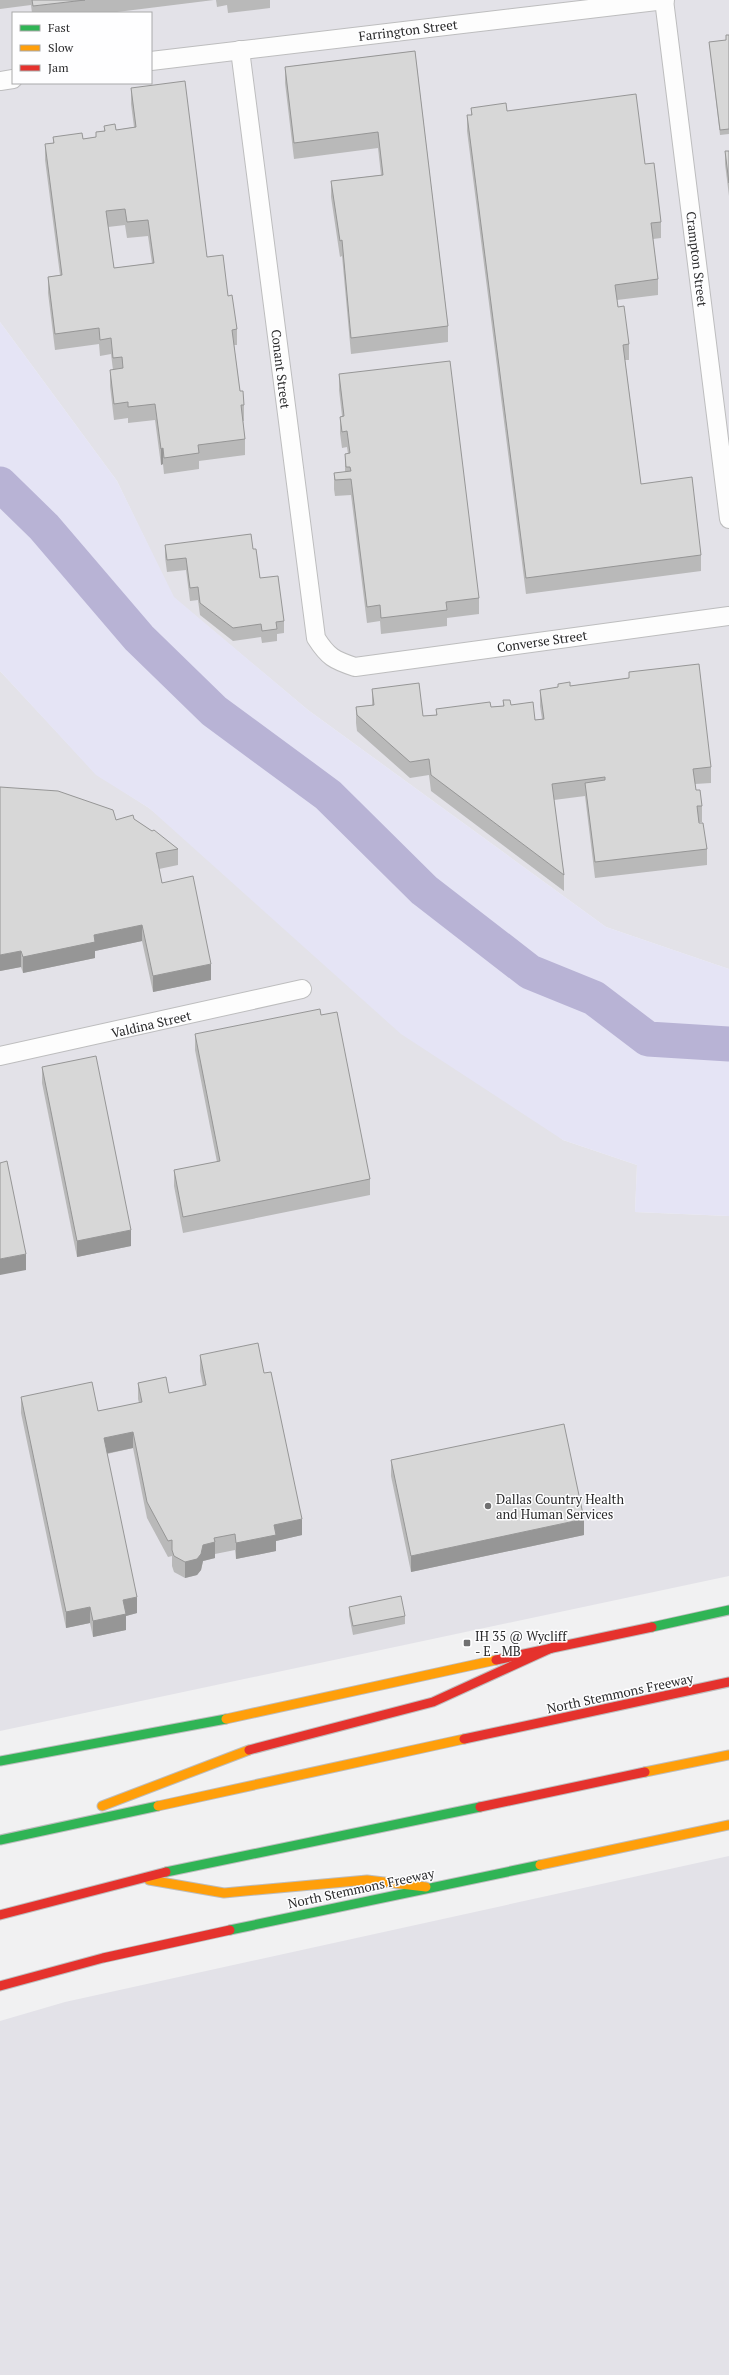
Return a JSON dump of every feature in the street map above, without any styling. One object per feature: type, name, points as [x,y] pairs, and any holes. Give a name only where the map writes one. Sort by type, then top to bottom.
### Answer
[{"type":"main road","points":[[0,1761],[206,1723],[558,1645],[729,1610]]},
{"type":"main road","points":[[33,1832],[258,1747],[433,1702],[558,1645]]},
{"type":"main road","name":"North Stemmons Freeway","points":[[0,1840],[729,1682]]},
{"type":"main road","points":[[0,1915],[136,1878],[729,1755]]},
{"type":"main road","name":"North Stemmons Freeway","points":[[0,1986],[157,1945],[426,1887],[729,1825]]},
{"type":"main road","points":[[136,1878],[224,1893],[367,1880],[426,1887]]},
{"type":"street","name":"Farrington Street","points":[[152,62],[240,50],[664,0]]},
{"type":"street","name":"Crampton Street","points":[[664,0],[729,519]]},
{"type":"street","name":"Conant Street","points":[[240,50],[316,638],[325,653],[337,661],[354,667]]},
{"type":"street","points":[[0,81],[12,79]]},
{"type":"street","name":"Converse Street","points":[[354,667],[729,616]]},
{"type":"street","name":"Valdina Street","points":[[0,1056],[302,989]]},
{"type":"shaded area","points":[[0,0],[729,0],[729,969],[606,927],[308,710],[173,597],[117,481],[0,322]]},
{"type":"shaded area","points":[[0,322],[117,481],[174,597],[308,710],[606,927],[729,969],[729,1216],[635,1212],[637,1165],[563,1140],[401,1034],[149,808],[96,775],[0,671]]},
{"type":"shaded area","points":[[0,671],[96,774],[149,808],[563,1140],[637,1165],[635,1212],[729,1216],[729,1576],[0,1731]]},
{"type":"shaded area","points":[[729,1856],[729,2375],[0,2375],[0,2021],[65,2002]]},
{"type":"building","points":[[32,0],[85,0],[33,6]]},
{"type":"building","points":[[726,35],[729,35],[729,129],[720,130],[709,42],[726,40]]},
{"type":"building","points":[[415,51],[448,326],[351,338],[342,240],[340,241],[331,181],[383,175],[378,132],[294,143],[285,67]]},
{"type":"building","points":[[185,81],[207,257],[223,255],[228,296],[232,295],[237,329],[232,330],[240,391],[243,391],[244,405],[241,405],[245,439],[198,445],[199,453],[164,458],[163,448],[161,449],[155,404],[128,407],[128,402],[114,404],[110,370],[123,368],[122,357],[113,358],[111,338],[100,340],[99,328],[55,334],[48,277],[62,275],[45,144],[54,143],[53,137],[82,133],[83,139],[96,137],[96,132],[105,131],[104,126],[115,124],[116,130],[136,127],[131,88]],"holes":[[[125,209],[127,222],[148,220],[154,263],[114,268],[106,211]]]},
{"type":"building","points":[[636,94],[645,164],[654,163],[661,222],[651,223],[658,279],[615,285],[618,307],[624,306],[629,344],[623,345],[641,484],[692,477],[701,555],[526,578],[467,115],[472,115],[471,108],[506,103],[507,111]]},
{"type":"building","points":[[725,151],[729,151],[729,183]]},
{"type":"building","points":[[450,361],[479,598],[446,602],[447,610],[381,618],[380,605],[367,607],[351,479],[335,480],[334,473],[351,471],[350,467],[346,467],[345,454],[350,453],[347,431],[342,432],[340,417],[344,416],[339,374]]},
{"type":"building","points":[[251,534],[253,549],[256,549],[260,578],[278,576],[284,621],[276,622],[277,629],[262,631],[261,624],[233,628],[200,603],[198,587],[190,588],[186,558],[167,560],[165,545]]},
{"type":"building","points":[[699,664],[711,767],[693,769],[696,790],[700,790],[702,806],[697,806],[699,823],[703,823],[707,849],[595,862],[585,783],[605,780],[605,777],[552,784],[564,875],[431,775],[429,759],[410,762],[357,715],[356,707],[374,705],[372,689],[419,683],[423,716],[437,715],[436,709],[490,702],[491,707],[504,706],[503,700],[510,700],[511,705],[533,702],[535,720],[544,719],[540,690],[558,687],[558,684],[570,682],[570,686],[629,678],[629,672]]},
{"type":"building","points":[[0,787],[58,791],[113,810],[116,820],[133,815],[134,819],[152,831],[154,830],[178,849],[156,853],[162,883],[193,876],[211,964],[153,976],[142,925],[94,935],[95,942],[23,957],[21,951],[0,955]]},
{"type":"building","points":[[320,1009],[321,1015],[337,1012],[370,1179],[183,1217],[174,1170],[220,1161],[195,1034]]},
{"type":"building","points":[[96,1056],[131,1230],[77,1241],[42,1067]]},
{"type":"building","points":[[7,1161],[26,1254],[0,1259],[0,1163]]},
{"type":"building","points":[[258,1343],[264,1373],[271,1372],[302,1519],[274,1525],[276,1535],[236,1543],[235,1534],[214,1538],[215,1542],[203,1545],[201,1554],[197,1559],[185,1562],[174,1556],[172,1550],[172,1540],[168,1541],[147,1502],[133,1432],[104,1438],[137,1597],[123,1600],[126,1614],[93,1621],[90,1607],[66,1612],[21,1397],[92,1382],[98,1411],[142,1402],[138,1383],[166,1377],[169,1393],[206,1385],[200,1355]]},
{"type":"building","name":"Dallas Country Health and Human Services","points":[[564,1424],[584,1519],[411,1556],[391,1460]]},
{"type":"building","points":[[401,1596],[405,1616],[353,1626],[349,1607]]},
{"type":"waterway","points":[[0,484],[44,527],[139,638],[214,711],[328,795],[424,890],[530,972],[594,998],[648,1039],[729,1044]]},
{"type":"traffic: fast","points":[[652,1627],[729,1610]]},
{"type":"traffic: fast","points":[[0,1761],[226,1719]]},
{"type":"traffic: fast","points":[[0,1840],[158,1806]]},
{"type":"traffic: fast","points":[[166,1872],[480,1807]]},
{"type":"traffic: fast","points":[[230,1930],[540,1865]]},
{"type":"traffic: slow","points":[[226,1719],[496,1660]]},
{"type":"traffic: slow","points":[[158,1806],[464,1739]]},
{"type":"traffic: slow","points":[[102,1806],[249,1750]]},
{"type":"traffic: slow","points":[[645,1772],[729,1755]]},
{"type":"traffic: slow","points":[[540,1865],[729,1825]]},
{"type":"traffic: slow","points":[[149,1880],[224,1893],[367,1880],[426,1887]]},
{"type":"traffic: jam","points":[[496,1660],[652,1627]]},
{"type":"traffic: jam","points":[[249,1750],[433,1702],[558,1645]]},
{"type":"traffic: jam","points":[[464,1739],[729,1682]]},
{"type":"traffic: jam","points":[[480,1807],[645,1772]]},
{"type":"traffic: jam","points":[[0,1915],[166,1872]]},
{"type":"traffic: jam","points":[[0,1986],[103,1958],[230,1930]]},
{"type":"place","name":"Dallas Country Health and Human Services","points":[[488,1506]]},
{"type":"place","name":"IH 35 @ Wycliff - E - MB","points":[[467,1643]]}]
